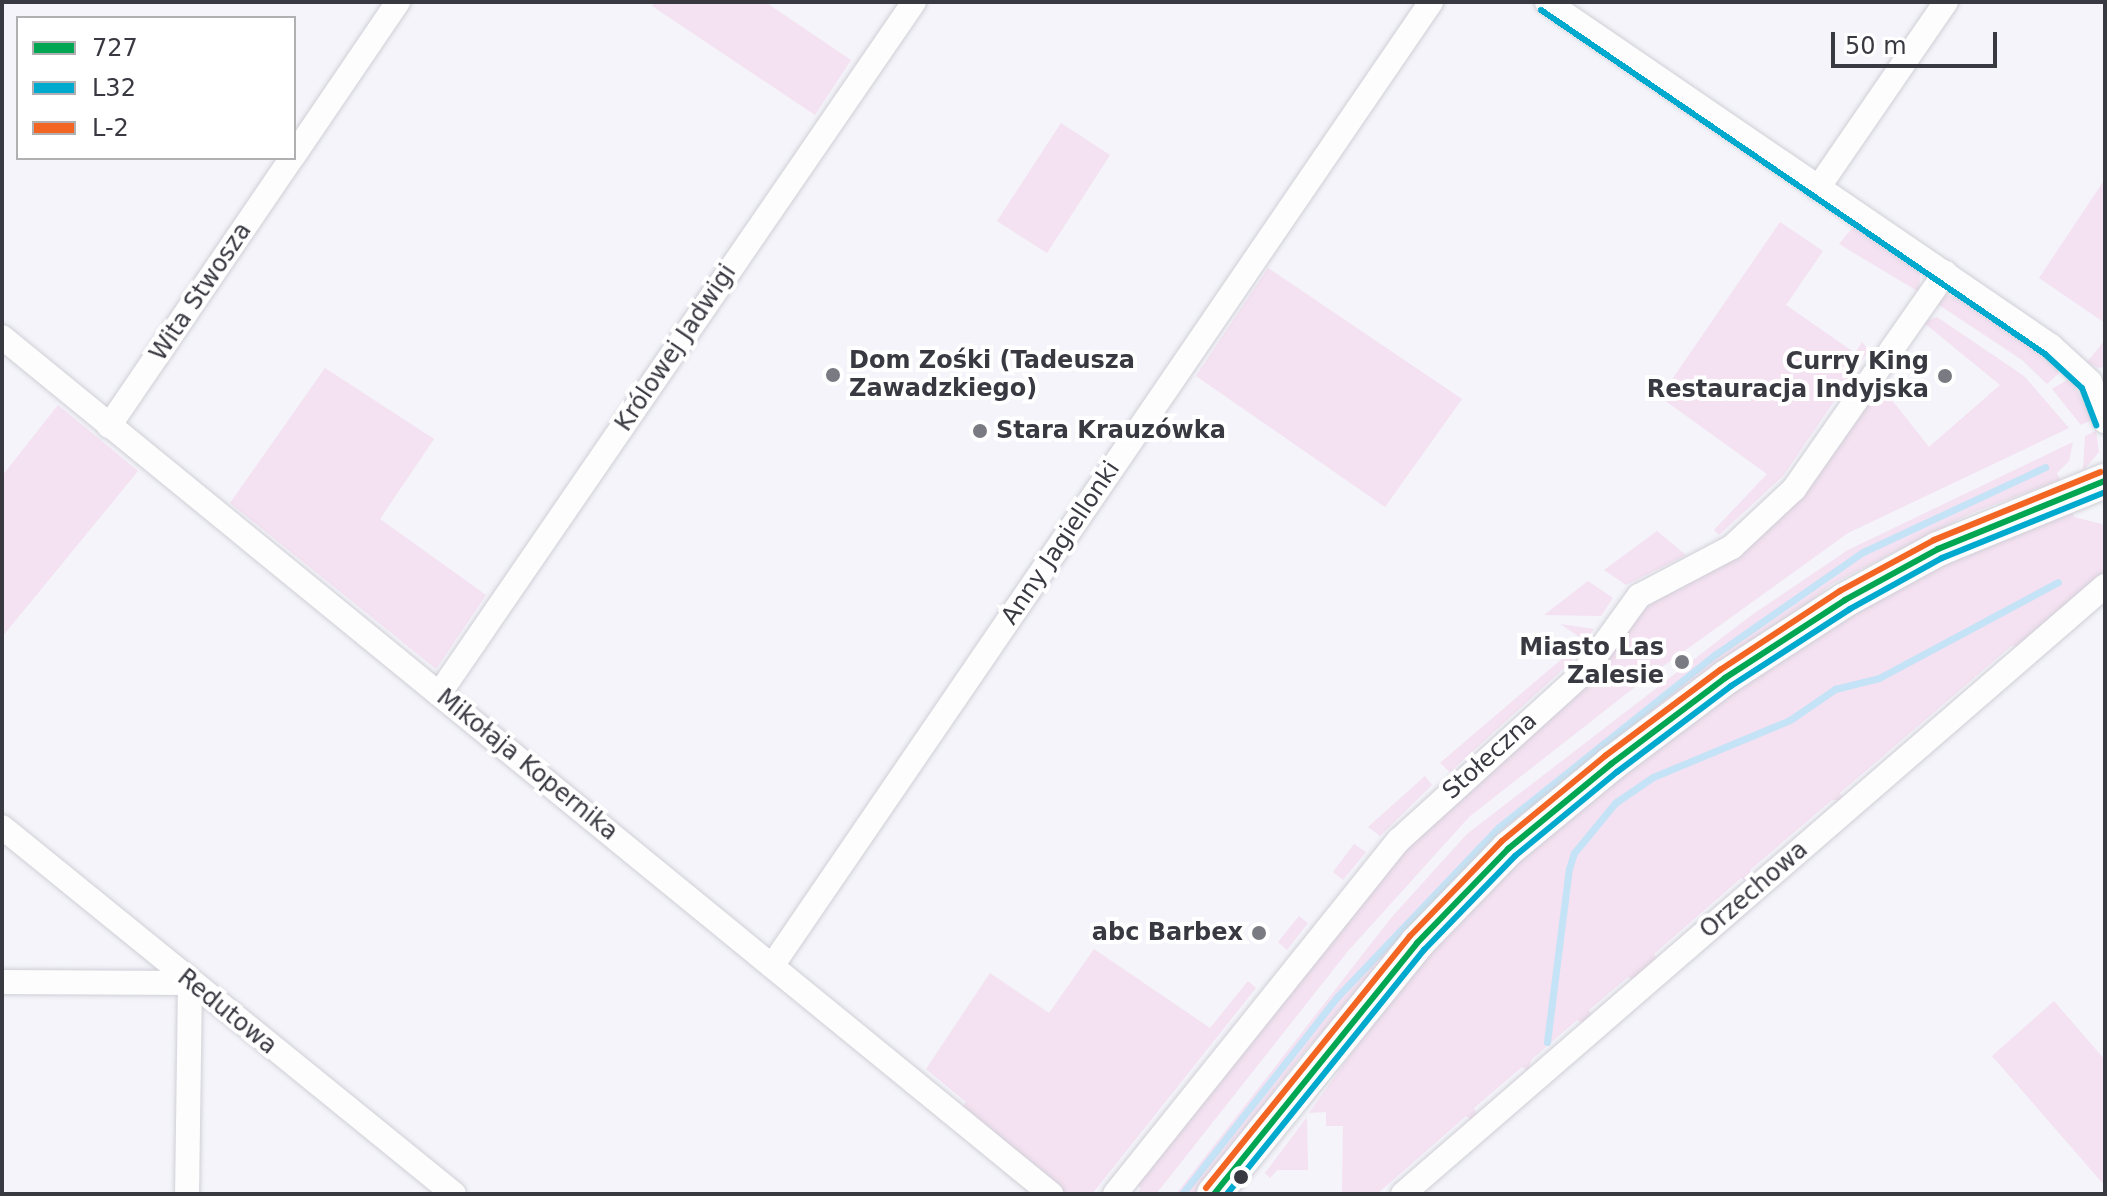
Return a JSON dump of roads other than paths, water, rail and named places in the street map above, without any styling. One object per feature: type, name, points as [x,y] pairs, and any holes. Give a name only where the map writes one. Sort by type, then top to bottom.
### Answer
[{"type":"street","name":"Wita Stwosza","points":[[296,152],[398,2]]},
{"type":"street","name":"Królowej Jadwigi","points":[[439,694],[914,2]]},
{"type":"street","name":"Anny Jagiellonki","points":[[772,966],[1431,2]]},
{"type":"street","points":[[1547,2],[2097,379],[2105,421]]},
{"type":"street","points":[[1818,188],[1946,2]]},
{"type":"street","name":"Wita Stwosza","points":[[109,426],[290,160]]},
{"type":"street","name":"Stołeczna","points":[[1115,1194],[1399,840],[1584,672],[1639,596],[1732,547],[1794,489],[1945,273]]},
{"type":"street","name":"Mikołaja Kopernika","points":[[2,337],[1051,1194]]},
{"type":"street","points":[[1214,1194],[1417,943],[1508,849],[1611,764],[1725,678],[1845,600],[1938,549],[2105,481]]},
{"type":"street","name":"Orzechowa","points":[[1403,1194],[2105,586]]},
{"type":"street","name":"Redutowa","points":[[2,827],[190,983],[454,1194]]},
{"type":"street","points":[[2,982],[190,983],[187,1194]]},
{"type":"waterway","points":[[1182,1194],[1338,996],[1499,827],[1716,654],[1863,552],[2045,467]]},
{"type":"waterway","points":[[1547,1042],[1569,869],[1574,853],[1615,803],[1653,777],[1790,720],[1835,689],[1879,678],[2058,582]]},
{"type":"place","name":"Dom Zośki (Tadeusza Zawadzkiego)","points":[[833,375]]},
{"type":"place","name":"Curry King Restauracja Indyjska","points":[[1945,376]]},
{"type":"place","name":"Stara Krauzówka","points":[[980,431]]},
{"type":"place","name":"Miasto Las Zalesie","points":[[1682,662]]},
{"type":"place","name":"abc Barbex","points":[[1259,933]]}]
